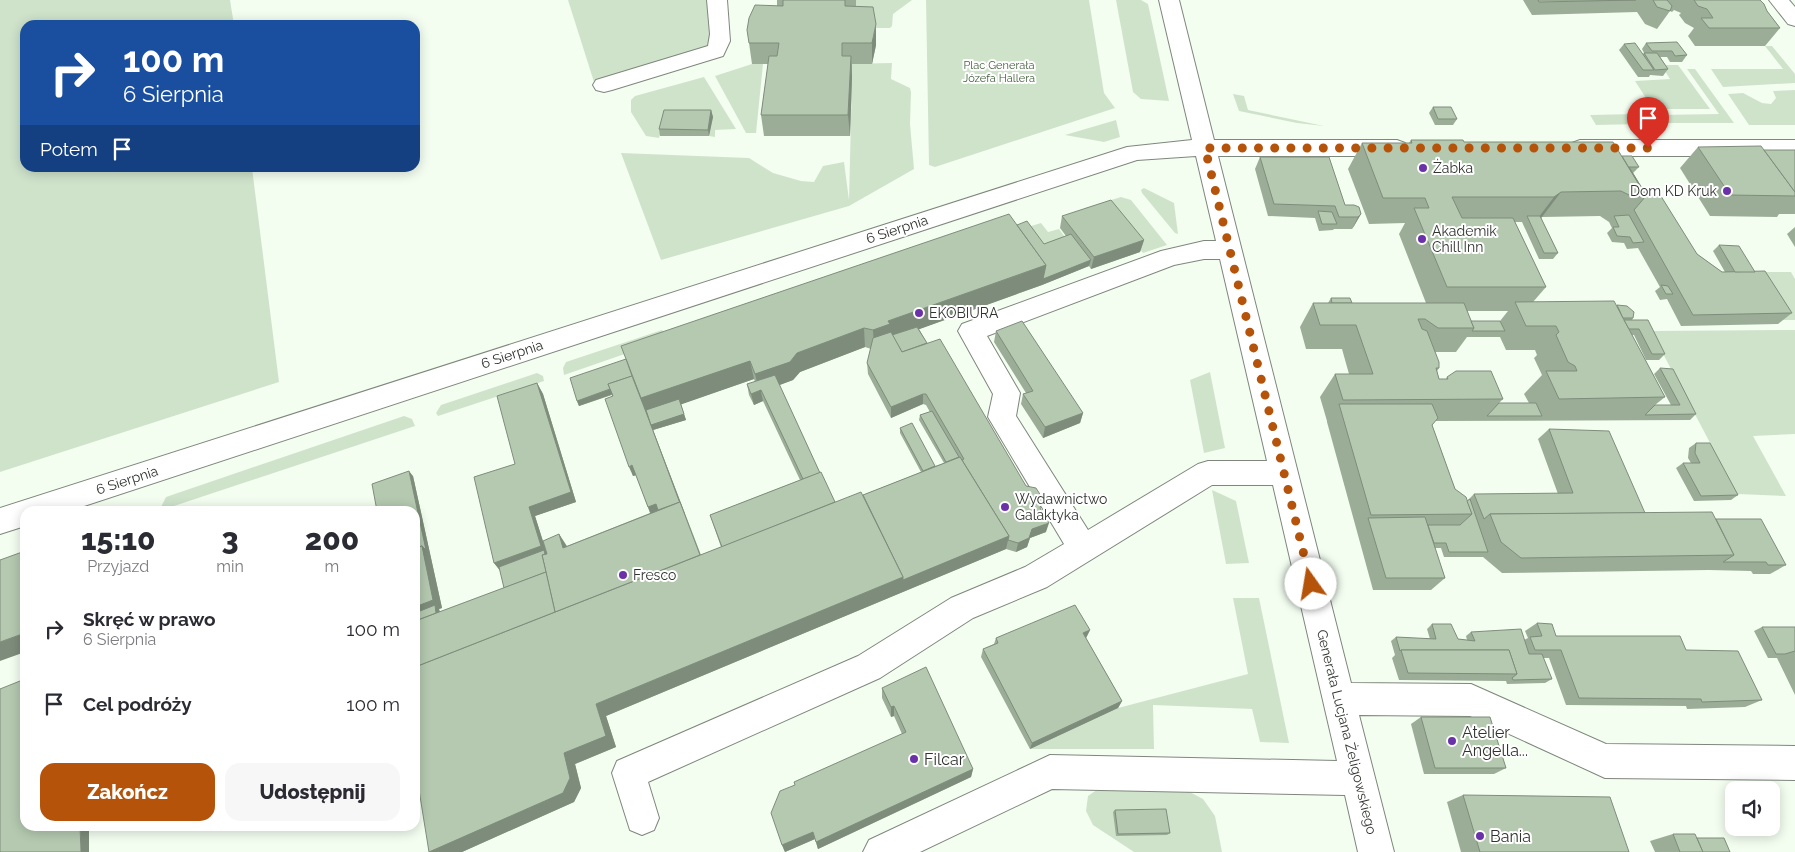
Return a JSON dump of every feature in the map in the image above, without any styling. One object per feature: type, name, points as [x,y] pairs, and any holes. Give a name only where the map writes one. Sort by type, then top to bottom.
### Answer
[{"type":"street","points":[[604,85],[716,51],[719,48],[720,36],[717,0]]},
{"type":"street","name":"Generała Lucjana Żeligowskiego","points":[[1169,0],[1376,852]]},
{"type":"street","points":[[1779,0],[1795,20]]},
{"type":"street","name":"6 Sierpnia","points":[[46,506],[1135,152],[1179,148],[1418,148]]},
{"type":"street","points":[[1555,148],[1795,148]]},
{"type":"street","points":[[1083,549],[1002,417],[1007,393],[971,331],[1170,257],[1204,250],[1229,250]]},
{"type":"street","points":[[642,818],[629,773],[869,667],[962,608],[1036,577],[1208,473],[1284,473]]},
{"type":"street","points":[[0,521],[20,515]]},
{"type":"street","points":[[1339,699],[1471,700],[1605,760],[1795,763]]},
{"type":"street","points":[[881,852],[1050,772],[1358,778]]},
{"type":"green space","points":[[0,0],[230,0],[233,20],[20,20],[20,172],[253,172],[279,382],[0,472]]},
{"type":"green space","points":[[568,0],[709,0],[709,48],[594,82]]},
{"type":"green space","points":[[856,0],[912,0],[893,14],[892,26],[890,28],[846,28],[855,15]]},
{"type":"green space","name":"Plac Generała Józefa Hallera","points":[[926,0],[1089,0],[1104,93],[1115,108],[935,167],[929,165]]},
{"type":"green space","points":[[1116,0],[1141,0],[1148,4],[1169,101],[1141,99],[1133,92]]},
{"type":"green space","points":[[1765,46],[1772,46],[1795,74],[1795,83],[1723,87],[1711,69],[1783,69]]},
{"type":"green space","points":[[892,63],[891,79],[910,88],[911,92],[910,124],[914,169],[849,206],[661,260],[621,153],[749,158],[773,173],[801,181],[814,182],[823,166],[844,162],[849,200],[852,78],[843,77],[843,64]]},
{"type":"green space","points":[[752,64],[763,64],[756,133],[746,133],[715,76]]},
{"type":"green space","points":[[1661,65],[1678,65],[1710,109],[1653,109],[1635,81],[1670,79]]},
{"type":"green space","points":[[1687,69],[1695,69],[1734,123],[1663,123],[1657,115],[1719,114]]},
{"type":"green space","points":[[704,77],[736,129],[715,130],[715,137],[709,136],[713,117],[665,116],[659,138],[646,136],[631,112],[631,100],[635,96]]},
{"type":"green space","points":[[1795,90],[1795,125],[1749,125],[1728,94],[1743,93],[1762,103],[1771,104],[1776,98],[1773,91]]},
{"type":"green space","points":[[1233,94],[1244,96],[1248,110],[1324,126],[1297,123],[1239,111]]},
{"type":"green space","points":[[1635,114],[1641,124],[1596,125],[1590,115]]},
{"type":"green space","points":[[1116,120],[1120,137],[1104,142],[1065,135]]},
{"type":"green space","points":[[1144,188],[1174,203],[1178,234],[1175,233],[1142,193],[1141,190]]},
{"type":"green space","points":[[1121,197],[1131,200],[1167,245],[1143,253],[1109,210],[1090,216],[1085,208]]},
{"type":"green space","points":[[1041,223],[1048,232],[1059,229],[1067,240],[1044,249],[1028,227]]},
{"type":"green space","points":[[1752,272],[1791,272],[1795,279],[1795,320],[1782,320]]},
{"type":"green space","points":[[662,330],[668,339],[564,375],[563,368],[566,362]]},
{"type":"green space","points":[[1795,330],[1795,434],[1753,436],[1786,496],[1737,494],[1651,331]]},
{"type":"green space","points":[[1210,372],[1225,448],[1204,453],[1190,380]]},
{"type":"green space","points":[[537,373],[543,376],[544,381],[438,416],[436,413],[441,405]]},
{"type":"green space","points":[[404,416],[412,419],[415,426],[174,506],[162,506],[166,497]]},
{"type":"green space","points":[[1212,490],[1236,501],[1249,563],[1226,564]]},
{"type":"green space","points":[[1233,598],[1259,598],[1289,743],[1260,742],[1252,709],[1153,705],[1154,749],[1030,749],[1118,708],[1248,674]]},
{"type":"green space","points":[[1101,787],[1184,789],[1203,799],[1215,816],[1222,852],[1134,852],[1093,825],[1086,811],[1088,796]]},
{"type":"building","points":[[783,0],[845,0],[845,6],[873,7],[876,24],[872,43],[842,43],[842,56],[851,56],[848,115],[761,115],[769,56],[777,56],[779,43],[749,43],[747,30],[749,18],[755,5],[783,6]]},
{"type":"building","points":[[1538,0],[1636,0],[1539,2]]},
{"type":"building","points":[[1653,0],[1667,0],[1672,6],[1670,11],[1657,7]]},
{"type":"building","points":[[1694,0],[1760,0],[1780,28],[1709,28],[1701,18],[1713,18],[1707,9],[1698,6]]},
{"type":"building","points":[[1677,42],[1687,55],[1675,56],[1672,51],[1652,51],[1646,43]]},
{"type":"building","points":[[1635,43],[1654,70],[1643,70],[1624,44]]},
{"type":"building","points":[[1644,53],[1657,53],[1668,69],[1655,70]]},
{"type":"building","points":[[1433,107],[1451,107],[1457,119],[1438,119]]},
{"type":"building","points":[[664,110],[711,110],[708,130],[659,129]]},
{"type":"building","points":[[1411,140],[1613,142],[1646,196],[1631,196],[1621,191],[1561,192],[1554,197],[1452,197],[1462,218],[1513,218],[1546,287],[1447,287],[1414,208],[1429,208],[1425,198],[1383,198],[1362,143],[1412,143]]},
{"type":"building","points":[[1761,146],[1795,192],[1795,196],[1730,195],[1698,147]]},
{"type":"building","points":[[1764,150],[1795,150],[1795,192]]},
{"type":"building","points":[[1622,156],[1632,156],[1639,167],[1629,167],[1645,193],[1659,193],[1697,254],[1722,272],[1765,271],[1792,313],[1693,315],[1634,210],[1646,196]]},
{"type":"building","points":[[1260,157],[1329,157],[1345,205],[1359,207],[1361,214],[1358,217],[1339,217],[1335,206],[1274,204]]},
{"type":"building","points":[[1111,200],[1144,240],[1094,257],[1062,216]]},
{"type":"building","points":[[1318,211],[1332,212],[1337,224],[1322,224]]},
{"type":"building","points":[[1009,214],[1046,265],[888,321],[890,324],[873,330],[864,328],[797,353],[790,362],[755,374],[750,361],[641,398],[621,346]]},
{"type":"building","points":[[1629,215],[1644,242],[1633,243],[1630,237],[1617,236],[1613,227],[1619,227],[1614,216]]},
{"type":"building","points":[[1527,216],[1540,216],[1558,253],[1544,253]]},
{"type":"building","points":[[1027,221],[1044,244],[1071,234],[1091,260],[1043,279],[1046,265],[1017,225]]},
{"type":"building","points":[[1719,245],[1739,246],[1755,272],[1735,272]]},
{"type":"building","points":[[1661,285],[1668,286],[1673,294],[1666,294]]},
{"type":"building","points":[[1331,298],[1350,298],[1352,303],[1332,303]]},
{"type":"building","points":[[1614,301],[1665,397],[1559,399],[1546,371],[1577,371],[1575,366],[1568,362],[1556,335],[1559,332],[1556,326],[1526,326],[1515,302]]},
{"type":"building","points":[[1313,303],[1464,303],[1474,328],[1438,328],[1425,319],[1418,319],[1422,329],[1427,331],[1439,362],[1439,368],[1436,368],[1439,379],[1448,379],[1447,377],[1456,371],[1491,371],[1503,399],[1343,400],[1335,374],[1373,374],[1356,325],[1320,325]]},
{"type":"building","points":[[1617,305],[1627,306],[1634,312],[1633,318],[1623,318]]},
{"type":"building","points":[[1624,320],[1648,320],[1665,354],[1652,354],[1639,329],[1629,329]]},
{"type":"building","points":[[1022,321],[1083,413],[1045,427],[1023,394],[1033,391],[996,331]]},
{"type":"building","points":[[1471,321],[1500,321],[1505,331],[1472,331],[1474,328]]},
{"type":"building","points":[[917,327],[927,343],[902,352],[892,335]]},
{"type":"building","points":[[891,332],[902,352],[940,339],[1026,486],[1036,488],[1043,499],[1040,508],[1049,523],[1032,529],[1029,538],[1018,543],[1008,540],[1009,536],[962,460],[964,459],[926,394],[891,407],[867,363],[873,338]]},
{"type":"building","points":[[626,359],[632,376],[608,384],[610,389],[577,401],[570,378]]},
{"type":"building","points":[[1660,368],[1673,369],[1696,414],[1645,415],[1655,405],[1680,405]]},
{"type":"building","points":[[775,375],[820,473],[803,479],[761,390],[751,394],[747,384]]},
{"type":"building","points":[[632,376],[680,502],[658,510],[656,504],[648,507],[632,465],[629,467],[605,399],[613,396],[608,384]]},
{"type":"building","points":[[537,383],[571,492],[529,507],[541,546],[494,563],[474,477],[515,464],[497,396]]},
{"type":"building","points":[[679,399],[684,414],[651,425],[646,410]]},
{"type":"building","points":[[1499,403],[1536,403],[1542,416],[1487,416]]},
{"type":"building","points":[[1339,404],[1432,404],[1438,418],[1432,425],[1455,489],[1466,497],[1472,514],[1371,515]]},
{"type":"building","points":[[932,411],[959,457],[946,462],[920,415]]},
{"type":"building","points":[[912,423],[935,466],[923,471],[900,428]]},
{"type":"building","points":[[1549,429],[1609,431],[1645,513],[1490,514],[1484,519],[1474,494],[1573,493]]},
{"type":"building","points":[[1696,443],[1710,443],[1738,495],[1701,496],[1683,463],[1700,463],[1695,453]]},
{"type":"building","points":[[960,457],[1009,536],[903,580],[863,495]]},
{"type":"building","points":[[409,471],[417,506],[376,506],[372,484]]},
{"type":"building","points":[[821,472],[835,502],[722,547],[710,515]]},
{"type":"building","points":[[861,492],[903,577],[596,704],[606,736],[564,753],[570,778],[563,793],[429,852],[420,796],[420,665]]},
{"type":"building","points":[[1470,499],[1488,552],[1449,552],[1446,543],[1434,543],[1428,525],[1460,525],[1472,514],[1467,501]]},
{"type":"building","name":"Fresco","points":[[680,502],[700,555],[555,612],[542,555],[547,554],[543,541],[559,534],[563,548]]},
{"type":"building","points":[[1712,512],[1734,555],[1521,558],[1501,542],[1490,514]]},
{"type":"building","points":[[1425,517],[1445,578],[1386,578],[1368,518]]},
{"type":"building","points":[[1716,519],[1761,519],[1786,565],[1768,565],[1766,562],[1723,562],[1734,555]]},
{"type":"building","points":[[420,522],[426,550],[420,547]]},
{"type":"building","points":[[422,546],[433,600],[420,605],[420,547]]},
{"type":"building","points":[[544,550],[545,554],[542,555],[546,572],[504,588],[499,567]]},
{"type":"building","points":[[20,553],[20,635],[0,642],[0,560]]},
{"type":"building","points":[[546,572],[555,612],[420,665],[420,619]]},
{"type":"building","points":[[435,605],[436,613],[420,619],[420,611]]},
{"type":"building","points":[[1075,605],[1090,630],[1083,633],[1122,701],[1032,743],[983,649],[998,643],[996,638]]},
{"type":"building","points":[[1537,623],[1552,624],[1556,636],[1680,636],[1686,650],[1738,651],[1762,700],[1702,702],[1701,699],[1579,698],[1561,650],[1535,650],[1530,637],[1542,636]]},
{"type":"building","points":[[1432,624],[1451,624],[1458,639],[1475,641],[1471,632],[1521,629],[1529,654],[1542,654],[1552,679],[1513,680],[1512,678],[1517,674],[1509,650],[1400,651],[1396,637],[1436,639]]},
{"type":"building","points":[[1762,627],[1795,627],[1795,651],[1776,654]]},
{"type":"building","points":[[1401,650],[1509,650],[1517,674],[1408,673]]},
{"type":"building","name":"Filcar","points":[[926,667],[973,769],[816,842],[813,832],[782,845],[771,813],[780,791],[795,785],[794,782],[906,732],[894,706],[891,707],[882,688]]},
{"type":"building","points":[[20,681],[20,831],[80,831],[81,852],[0,852],[0,689]]},
{"type":"building","points":[[1421,717],[1490,717],[1506,768],[1435,768]]},
{"type":"building","points":[[1463,795],[1610,797],[1629,852],[1480,852]]},
{"type":"building","points":[[1166,809],[1170,833],[1118,834],[1115,810]]},
{"type":"building","points":[[1673,834],[1695,834],[1703,852],[1680,852]]},
{"type":"building","points":[[1697,838],[1724,838],[1730,852],[1703,852]]},
{"type":"place","name":"Żabka","points":[[1423,168]]},
{"type":"place","name":"Dom KD Kruk","points":[[1727,191]]},
{"type":"place","name":"Akademik Chill Inn","points":[[1422,239]]},
{"type":"place","name":"EKOBIURA","points":[[919,313]]},
{"type":"place","name":"Wydawnictwo Galaktyka","points":[[1005,507]]},
{"type":"place","name":"Fresco","points":[[623,575]]},
{"type":"place","name":"Atelier Angella...","points":[[1452,741]]},
{"type":"place","name":"Filcar","points":[[914,759]]},
{"type":"place","name":"Bania","points":[[1480,836]]},
{"type":"route","points":[[1311,584],[1205,148],[1648,148]]}]
